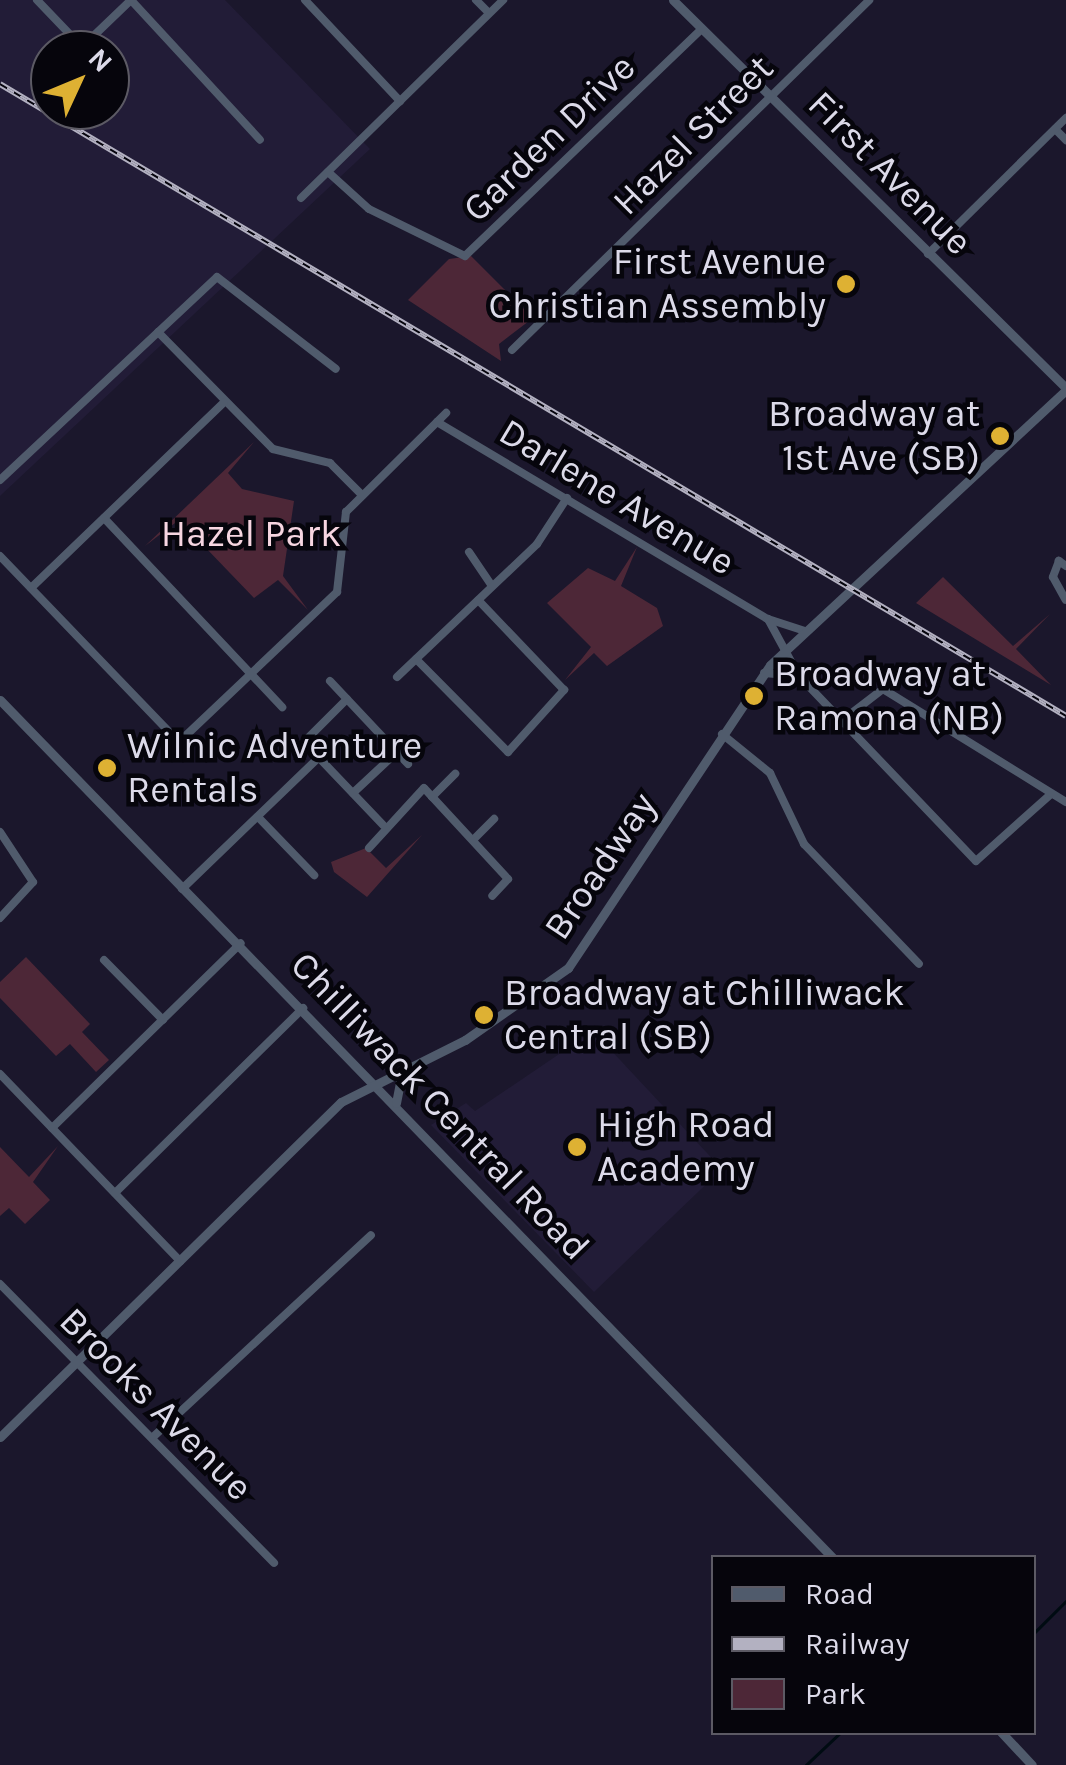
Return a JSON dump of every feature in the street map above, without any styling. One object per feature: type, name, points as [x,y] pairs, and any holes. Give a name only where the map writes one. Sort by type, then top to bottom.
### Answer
[{"type":"street","points":[[36,0],[82,48],[131,0],[260,140]]},
{"type":"street","points":[[305,0],[400,101]]},
{"type":"street","points":[[476,0],[489,14]]},
{"type":"street","points":[[301,198],[503,0]]},
{"type":"street","name":"First Avenue","points":[[673,0],[1066,389]]},
{"type":"street","name":"Hazel Street","points":[[512,350],[870,0]]},
{"type":"street","name":"Garden Drive","points":[[328,172],[369,209],[465,256],[702,29]]},
{"type":"street","points":[[928,254],[1066,118]]},
{"type":"street","points":[[1055,129],[1066,140]]},
{"type":"street","points":[[0,480],[217,276],[336,369]]},
{"type":"street","points":[[158,332],[222,403],[273,449],[330,463],[361,494]]},
{"type":"street","name":"Broadway","points":[[0,1438],[341,1102],[500,1020],[568,968],[722,734],[782,651],[804,630],[847,602],[1066,389]]},
{"type":"street","points":[[31,588],[222,403]]},
{"type":"street","points":[[0,556],[179,742],[336,592],[346,512],[446,413]]},
{"type":"street","name":"Darlene Avenue","points":[[437,422],[768,619],[804,630]]},
{"type":"street","points":[[397,677],[492,586],[567,498]]},
{"type":"street","points":[[104,518],[282,708]]},
{"type":"street","points":[[469,552],[492,586]]},
{"type":"street","points":[[1066,566],[1059,561],[1053,577],[1066,600]]},
{"type":"street","points":[[416,659],[508,752],[564,690],[478,600]]},
{"type":"street","points":[[768,619],[799,676],[976,861],[1051,794]]},
{"type":"street","points":[[764,673],[799,676]]},
{"type":"street","points":[[330,680],[408,764]]},
{"type":"street","points":[[844,719],[884,690],[1066,802]]},
{"type":"street","points":[[347,699],[304,742],[383,825]]},
{"type":"street","name":"Chilliwack Central Road","points":[[0,700],[182,890],[241,943],[830,1555]]},
{"type":"street","points":[[722,734],[770,772],[804,844],[919,964]]},
{"type":"street","points":[[353,794],[397,752]]},
{"type":"street","points":[[182,890],[317,759]]},
{"type":"street","points":[[432,797],[455,774]]},
{"type":"street","points":[[368,848],[383,825],[424,788],[508,879],[492,896]]},
{"type":"street","points":[[258,817],[314,875]]},
{"type":"street","points":[[472,840],[494,819]]},
{"type":"street","points":[[0,832],[33,882],[0,918]]},
{"type":"street","points":[[52,1128],[241,943]]},
{"type":"street","points":[[104,960],[162,1020]]},
{"type":"street","points":[[115,1193],[304,1008]]},
{"type":"street","points":[[396,1103],[402,1070]]},
{"type":"street","points":[[0,1074],[180,1260]]},
{"type":"street","points":[[153,1437],[370,1234]]},
{"type":"street","name":"Brooks Avenue","points":[[1,1286],[274,1563]]},
{"type":"street","points":[[1004,1735],[1032,1765]]},
{"type":"shaded area","points":[[0,0],[225,0],[370,149],[0,496]]},
{"type":"shaded area","name":"High Road Academy","points":[[593,1031],[722,1169],[594,1292],[431,1125],[466,1103],[475,1111]]},
{"type":"green space","points":[[471,256],[533,318],[499,344],[501,361],[408,300],[449,259]]},
{"type":"green space","name":"Hazel Park","points":[[254,442],[228,473],[242,489],[294,501],[283,576],[308,610],[278,580],[254,598],[179,520],[145,546]]},
{"type":"green space","points":[[637,547],[621,586],[657,608],[663,626],[607,666],[594,653],[565,680],[591,647],[547,603],[588,568],[615,581]]},
{"type":"green space","points":[[943,577],[1013,646],[1050,614],[1016,649],[1051,685],[916,603]]},
{"type":"green space","points":[[422,835],[367,897],[334,872],[331,862],[366,848],[386,868]]},
{"type":"green space","points":[[26,957],[90,1024],[82,1032],[109,1060],[96,1072],[70,1044],[56,1056],[0,998],[0,982]]},
{"type":"green space","points":[[58,1146],[33,1182],[50,1200],[25,1224],[9,1208],[0,1216],[0,1147],[29,1177]]},
{"type":"waterway","points":[[1036,1631],[1066,1601]]},
{"type":"waterway","points":[[806,1765],[838,1735]]},
{"type":"railway","points":[[0,84],[1066,716]]},
{"type":"place","name":"First Avenue Christian Assembly","points":[[846,284]]},
{"type":"place","name":"Broadway at 1st Ave (SB)","points":[[1000,436]]},
{"type":"place","name":"Broadway at Ramona (NB)","points":[[754,696]]},
{"type":"place","name":"Wilnic Adventure Rentals","points":[[107,768]]},
{"type":"place","name":"Broadway at Chilliwack Central (SB)","points":[[484,1015]]},
{"type":"place","name":"High Road Academy","points":[[577,1147]]}]
